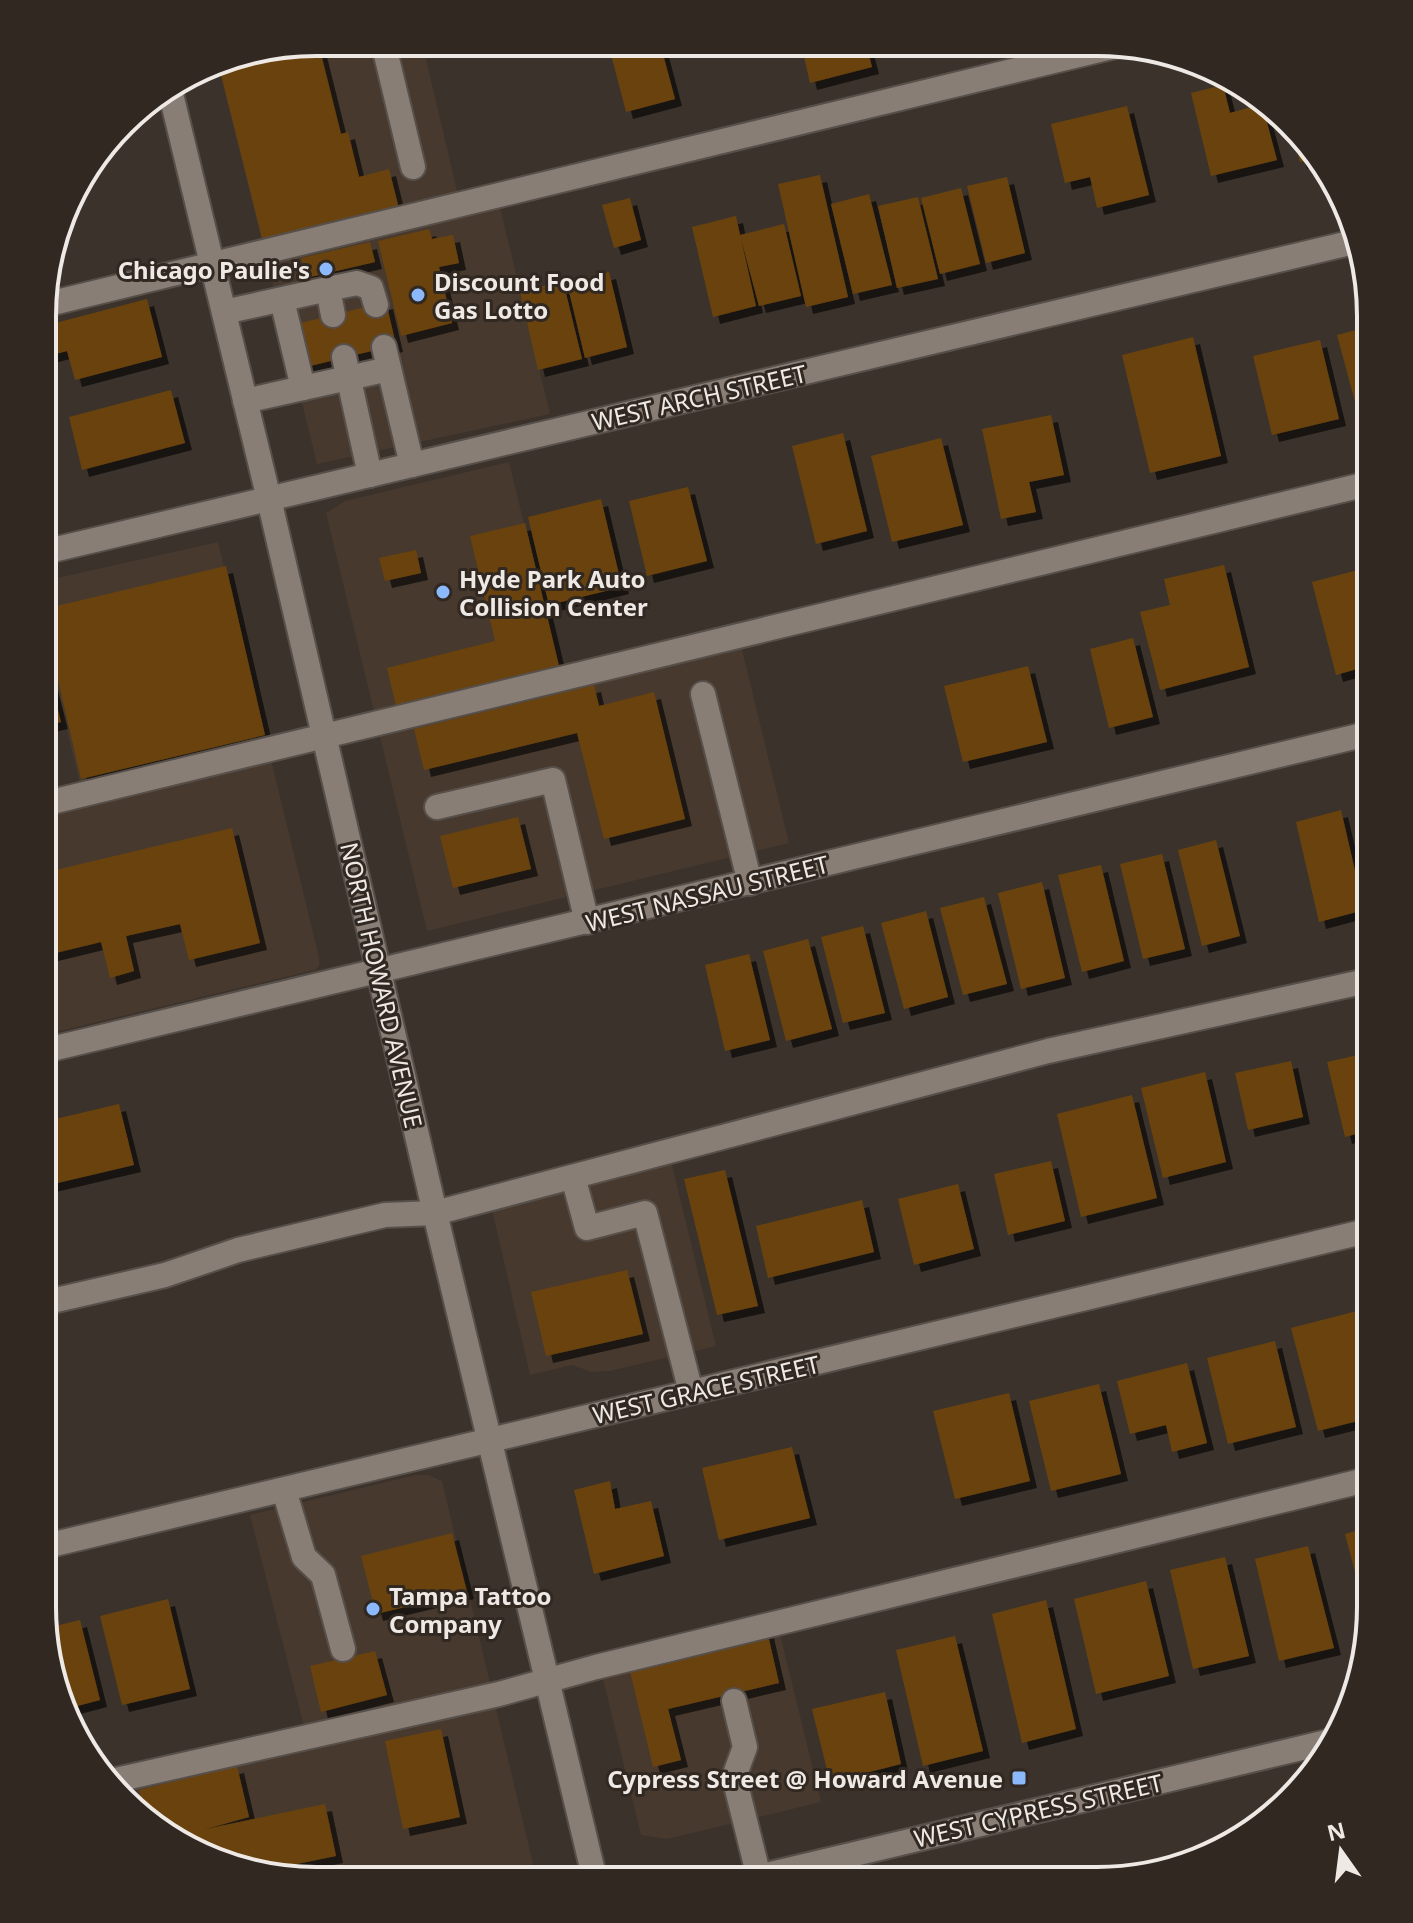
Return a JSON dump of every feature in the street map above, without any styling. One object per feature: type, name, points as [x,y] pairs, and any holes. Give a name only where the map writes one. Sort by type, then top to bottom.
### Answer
[{"type":"street","points":[[57,302],[1074,56]]},
{"type":"street","points":[[387,57],[413,167]]},
{"type":"street","name":"NORTH HOWARD AVENUE","points":[[172,100],[592,1867]]},
{"type":"street","name":"WEST ARCH STREET","points":[[56,549],[1346,244]]},
{"type":"street","points":[[224,312],[365,284],[371,288],[376,305]]},
{"type":"street","points":[[328,289],[333,315]]},
{"type":"street","points":[[282,300],[303,388]]},
{"type":"street","points":[[245,401],[303,388],[346,368],[386,358],[412,465]]},
{"type":"street","points":[[346,368],[370,475]]},
{"type":"street","points":[[56,801],[1357,486]]},
{"type":"street","points":[[703,694],[750,883]]},
{"type":"street","name":"WEST NASSAU STREET","points":[[56,1048],[1357,736]]},
{"type":"street","points":[[437,807],[553,780],[587,922]]},
{"type":"street","points":[[56,1300],[165,1275],[238,1250],[385,1215],[435,1213],[1048,1051],[1356,983]]},
{"type":"street","points":[[573,1177],[587,1228],[645,1213],[691,1392]]},
{"type":"street","name":"WEST GRACE STREET","points":[[56,1544],[1356,1234]]},
{"type":"street","points":[[122,1779],[499,1694],[1356,1482]]},
{"type":"street","points":[[284,1490],[304,1557],[323,1575],[343,1649]]},
{"type":"street","points":[[734,1701],[745,1747],[734,1777],[750,1867]]},
{"type":"street","name":"WEST CYPRESS STREET","points":[[798,1867],[1317,1744]]},
{"type":"shaded area","points":[[299,57],[425,57],[459,199],[496,191],[550,414],[317,464],[221,75],[265,61]]},
{"type":"shaded area","points":[[509,462],[560,672],[737,629],[789,843],[427,931],[326,513],[345,501]]},
{"type":"shaded area","points":[[218,542],[319,957],[319,966],[315,970],[56,1032],[56,789],[80,783],[56,686],[56,578]]},
{"type":"shaded area","points":[[671,1161],[716,1346],[610,1371],[592,1372],[572,1365],[530,1375],[491,1205]]},
{"type":"shaded area","points":[[415,1475],[429,1475],[442,1481],[533,1864],[520,1867],[282,1865],[217,1847],[186,1832],[129,1788],[309,1746],[250,1515]]},
{"type":"shaded area","points":[[778,1626],[821,1802],[667,1839],[641,1835],[601,1671]]},
{"type":"building","points":[[804,56],[869,56],[872,67],[810,83]]},
{"type":"building","points":[[322,57],[341,134],[348,132],[359,177],[389,169],[399,209],[263,242],[221,75],[265,61]]},
{"type":"building","points":[[612,57],[664,57],[675,99],[626,112]]},
{"type":"building","points":[[1217,86],[1224,90],[1230,113],[1251,107],[1255,110],[1266,119],[1277,160],[1211,176],[1191,93]]},
{"type":"building","points":[[1127,106],[1149,195],[1097,208],[1090,177],[1065,183],[1051,124]]},
{"type":"building","points":[[820,175],[848,297],[806,307],[778,184]]},
{"type":"building","points":[[1007,177],[1025,253],[986,263],[967,186]]},
{"type":"building","points":[[961,188],[980,264],[940,274],[921,198]]},
{"type":"building","points":[[869,194],[892,285],[853,294],[831,204]]},
{"type":"building","points":[[918,197],[938,279],[897,288],[878,206]]},
{"type":"building","points":[[630,198],[641,240],[614,248],[602,205]]},
{"type":"building","points":[[736,216],[740,235],[784,224],[801,296],[759,306],[741,239],[756,306],[713,317],[692,227]]},
{"type":"building","name":"Discount Food Gas Lotto","points":[[429,229],[432,239],[453,235],[459,263],[439,267],[452,323],[401,336],[378,241]]},
{"type":"building","points":[[370,242],[375,262],[306,278],[301,258]]},
{"type":"building","points":[[609,272],[627,347],[585,358],[567,283]]},
{"type":"building","points":[[563,281],[582,359],[538,370],[520,292]]},
{"type":"building","points":[[147,299],[162,357],[75,380],[67,351],[56,354],[56,323]]},
{"type":"building","points":[[386,302],[396,345],[306,367],[296,324]]},
{"type":"building","points":[[1357,330],[1357,409],[1337,335]]},
{"type":"building","points":[[1193,337],[1221,456],[1150,473],[1122,355]]},
{"type":"building","points":[[1320,340],[1339,419],[1272,435],[1253,356]]},
{"type":"building","points":[[171,390],[185,443],[82,470],[69,417]]},
{"type":"building","points":[[1051,415],[1064,475],[1029,482],[1036,512],[1001,519],[982,429]]},
{"type":"building","points":[[843,433],[867,531],[816,544],[792,446]]},
{"type":"building","points":[[941,438],[963,525],[892,542],[871,456]]},
{"type":"building","points":[[688,487],[707,561],[647,576],[629,501]]},
{"type":"building","points":[[601,499],[622,587],[549,605],[528,517]]},
{"type":"building","points":[[525,523],[559,666],[396,706],[387,668],[495,641],[470,536]]},
{"type":"building","points":[[416,550],[421,573],[385,581],[379,558]]},
{"type":"building","points":[[1224,565],[1249,667],[1160,690],[1140,612],[1170,605],[1164,579]]},
{"type":"building","points":[[226,566],[265,735],[81,779],[56,671],[56,606]]},
{"type":"building","points":[[1357,570],[1357,669],[1336,675],[1312,582]]},
{"type":"building","points":[[1133,638],[1153,717],[1109,728],[1090,649]]},
{"type":"building","points":[[1028,666],[1047,742],[963,762],[944,686]]},
{"type":"building","points":[[594,685],[599,706],[654,692],[685,819],[604,839],[577,733],[424,770],[414,729]]},
{"type":"building","points":[[56,703],[61,722],[56,723]]},
{"type":"building","points":[[1341,810],[1357,878],[1357,912],[1319,922],[1296,822]]},
{"type":"building","points":[[518,817],[531,869],[453,888],[440,836]]},
{"type":"building","points":[[232,828],[260,943],[189,960],[180,924],[126,936],[134,971],[110,978],[101,942],[56,953],[56,870]]},
{"type":"building","points":[[1216,840],[1240,936],[1202,946],[1178,850]]},
{"type":"building","points":[[1162,854],[1185,949],[1143,959],[1120,864]]},
{"type":"building","points":[[1101,865],[1124,961],[1082,972],[1058,875]]},
{"type":"building","points":[[1042,882],[1065,978],[1021,989],[998,893]]},
{"type":"building","points":[[984,897],[1007,984],[963,995],[940,908]]},
{"type":"building","points":[[926,911],[948,997],[904,1009],[881,923]]},
{"type":"building","points":[[863,926],[885,1013],[843,1023],[821,937]]},
{"type":"building","points":[[808,939],[832,1029],[786,1041],[763,951]]},
{"type":"building","points":[[749,954],[770,1040],[725,1051],[705,965]]},
{"type":"building","points":[[1356,1055],[1356,1134],[1345,1137],[1327,1062]]},
{"type":"building","points":[[1291,1061],[1303,1117],[1248,1130],[1235,1073]]},
{"type":"building","points":[[1205,1072],[1226,1162],[1163,1178],[1141,1088]]},
{"type":"building","points":[[1132,1095],[1157,1198],[1081,1217],[1057,1114]]},
{"type":"building","points":[[119,1104],[134,1165],[56,1183],[56,1119]]},
{"type":"building","points":[[1051,1161],[1065,1221],[1008,1235],[994,1174]]},
{"type":"building","points":[[725,1170],[758,1306],[717,1315],[684,1179]]},
{"type":"building","points":[[958,1184],[974,1249],[914,1265],[898,1199]]},
{"type":"building","points":[[862,1200],[874,1252],[768,1278],[756,1226]]},
{"type":"building","points":[[627,1270],[643,1334],[546,1356],[531,1292]]},
{"type":"building","points":[[1356,1311],[1356,1421],[1318,1431],[1291,1328]]},
{"type":"building","points":[[1275,1341],[1296,1427],[1228,1444],[1207,1358]]},
{"type":"building","points":[[1187,1363],[1207,1443],[1172,1452],[1166,1425],[1130,1434],[1117,1381]]},
{"type":"building","points":[[1099,1384],[1121,1474],[1051,1491],[1029,1401]]},
{"type":"building","points":[[1009,1393],[1030,1481],[955,1499],[933,1411]]},
{"type":"building","points":[[792,1447],[810,1518],[719,1540],[702,1468]]},
{"type":"building","points":[[610,1481],[615,1509],[651,1501],[664,1556],[594,1574],[574,1490]]},
{"type":"building","points":[[1356,1531],[1356,1576],[1345,1534]]},
{"type":"building","points":[[452,1533],[467,1592],[376,1614],[361,1556]]},
{"type":"building","points":[[1308,1546],[1334,1648],[1279,1661],[1255,1559]]},
{"type":"building","points":[[1225,1557],[1249,1656],[1193,1669],[1170,1570]]},
{"type":"building","points":[[1146,1581],[1169,1676],[1096,1694],[1074,1599]]},
{"type":"building","points":[[168,1599],[190,1689],[122,1705],[100,1616]]},
{"type":"building","points":[[1046,1600],[1076,1729],[1022,1743],[992,1614]]},
{"type":"building","points":[[80,1620],[100,1700],[77,1706],[61,1658],[57,1626]]},
{"type":"building","points":[[767,1631],[779,1683],[668,1709],[681,1760],[653,1767],[628,1663]]},
{"type":"building","points":[[955,1636],[983,1751],[923,1766],[896,1650]]},
{"type":"building","points":[[375,1651],[387,1695],[321,1712],[310,1666]]},
{"type":"building","points":[[885,1692],[901,1764],[830,1782],[812,1709]]},
{"type":"building","points":[[441,1729],[460,1817],[403,1829],[385,1741]]},
{"type":"building","points":[[237,1766],[249,1817],[206,1829],[325,1804],[336,1856],[289,1865],[249,1858],[186,1832],[141,1799],[139,1790]]},
{"type":"place","name":"Chicago Paulie's","points":[[326,269]]},
{"type":"place","name":"Discount Food Gas Lotto","points":[[418,295]]},
{"type":"place","name":"Hyde Park Auto Collision Center","points":[[443,592]]},
{"type":"place","name":"Tampa Tattoo Company","points":[[373,1609]]},
{"type":"place","name":"Cypress Street @ Howard Avenue","points":[[1019,1778]]}]
